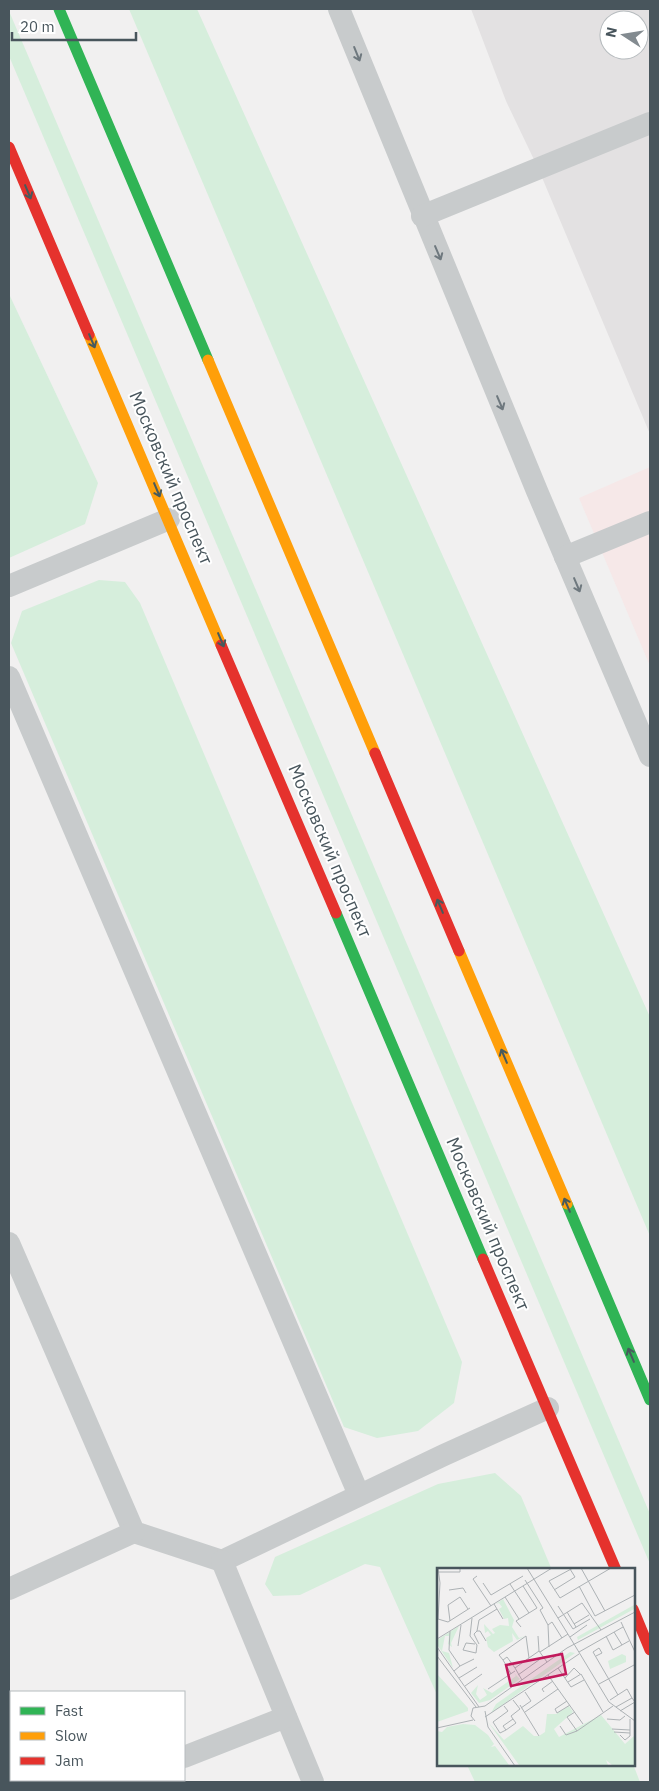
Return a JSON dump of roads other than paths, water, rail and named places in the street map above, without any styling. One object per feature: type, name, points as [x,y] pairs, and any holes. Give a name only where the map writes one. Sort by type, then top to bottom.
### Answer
[{"type":"main road","points":[[59,9],[650,1400]]},
{"type":"main road","name":"Московский проспект","points":[[9,147],[615,1568]]},
{"type":"main road","points":[[634,1611],[650,1650]]},
{"type":"lane","points":[[339,9],[422,216],[650,756]]},
{"type":"lane","points":[[422,216],[650,123]]},
{"type":"lane","points":[[9,586],[169,519]]},
{"type":"lane","points":[[565,557],[650,522]]},
{"type":"lane","points":[[9,677],[359,1495]]},
{"type":"lane","points":[[9,1243],[134,1532]]},
{"type":"lane","points":[[9,1589],[134,1532],[222,1561],[359,1495],[548,1408]]},
{"type":"lane","points":[[222,1561],[313,1782]]},
{"type":"lane","points":[[185,1757],[286,1717]]}]
